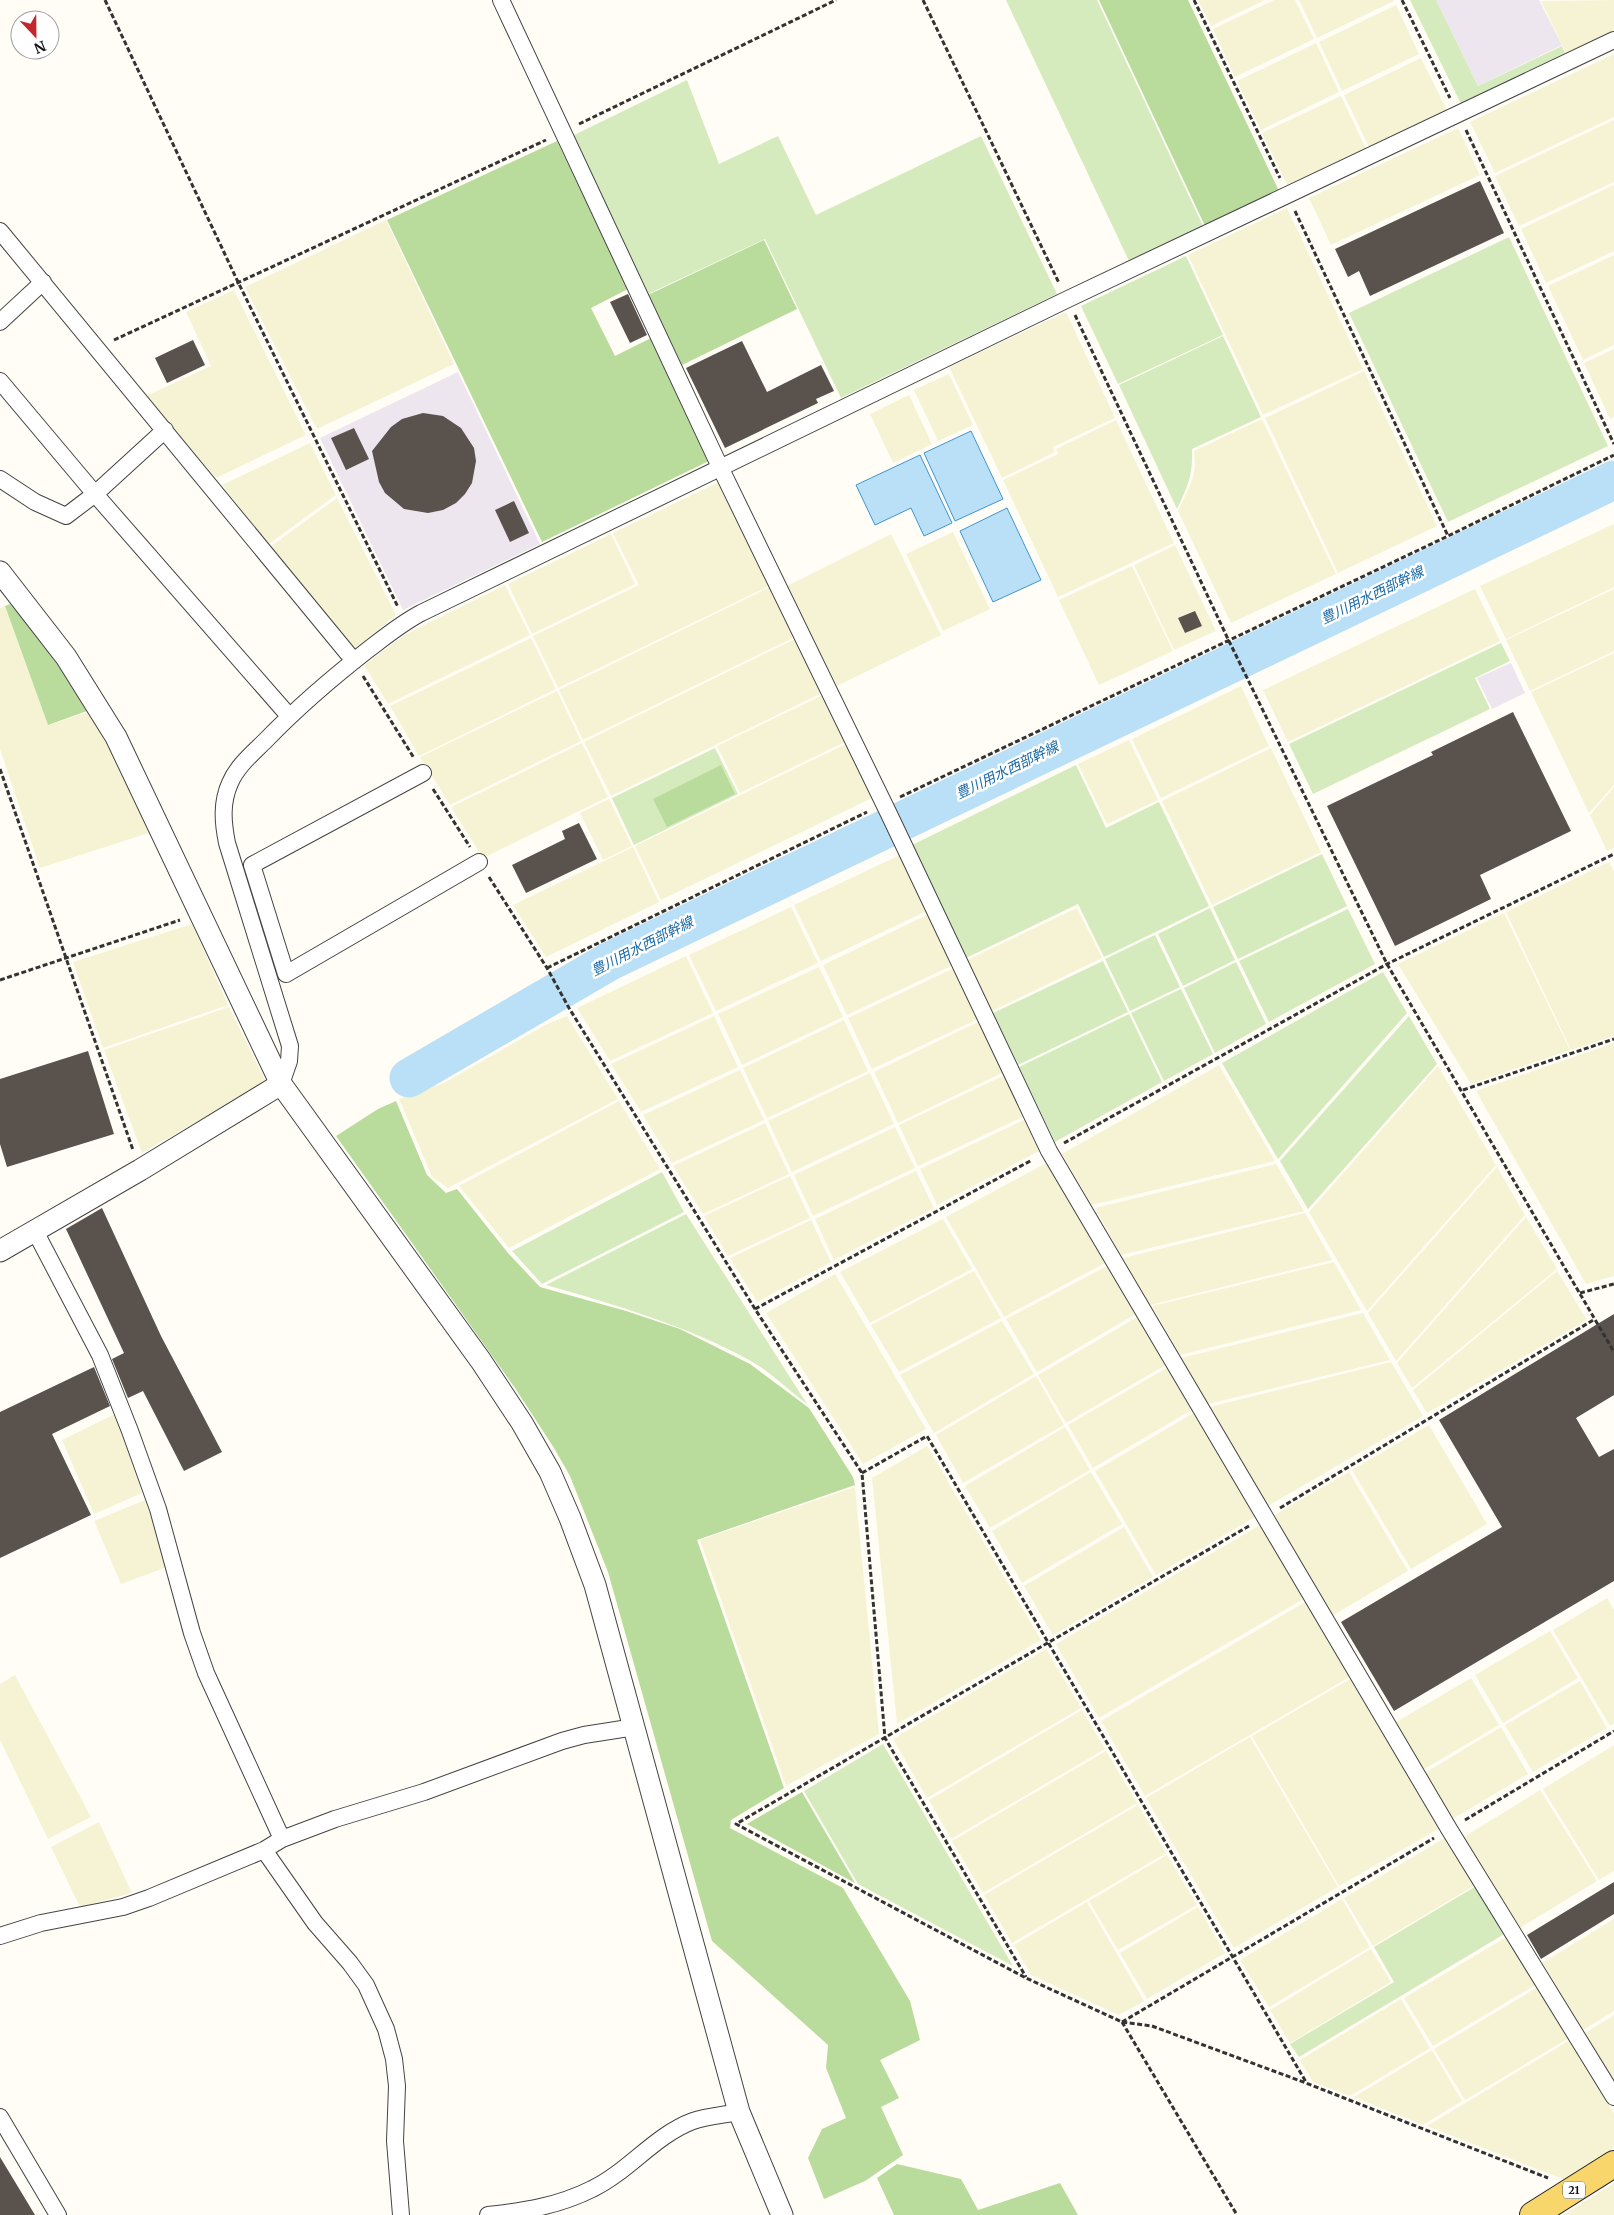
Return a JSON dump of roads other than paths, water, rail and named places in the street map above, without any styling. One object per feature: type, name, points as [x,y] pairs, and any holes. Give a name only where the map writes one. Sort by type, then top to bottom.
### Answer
[{"type":"main road","name":"21","points":[[1533,2215],[1614,2164]]},
{"type":"street","points":[[501,0],[720,467],[899,835],[1049,1151],[1449,1829],[1614,2097]]},
{"type":"street","points":[[0,1251],[140,1170],[281,1084],[289,1061],[290,1046],[232,863],[223,820],[224,800],[230,783],[243,763],[289,716],[405,621],[1068,299],[1614,40]]},
{"type":"street","points":[[0,231],[98,347],[354,661]]},
{"type":"street","points":[[0,322],[43,282]]},
{"type":"street","points":[[0,381],[95,494],[289,716]]},
{"type":"street","points":[[0,479],[34,502],[66,516],[95,494],[165,430]]},
{"type":"street","points":[[0,572],[66,657],[116,737],[281,1084],[481,1361],[522,1423],[550,1472],[570,1518],[595,1585],[738,2112],[782,2215]]},
{"type":"street","points":[[423,773],[252,865],[286,974],[479,862]]},
{"type":"street","points":[[35,1231],[100,1355],[158,1509],[192,1633],[206,1673],[282,1839]]},
{"type":"street","points":[[0,1936],[41,1924],[123,1907],[264,1850],[282,1839],[335,1819],[424,1792],[562,1741],[584,1735],[635,1727]]},
{"type":"street","points":[[264,1850],[315,1923],[350,1963],[366,1985],[386,2029],[394,2058],[397,2086],[395,2140],[402,2215]]},
{"type":"street","points":[[488,2215],[537,2209],[564,2201],[593,2189],[671,2133],[686,2125],[694,2121],[738,2112]]},
{"type":"street","points":[[0,2117],[58,2215]]},
{"type":"water","points":[[971,431],[1003,499],[955,521],[924,453]]},
{"type":"water","points":[[920,455],[952,523],[924,536],[911,508],[875,525],[856,485]]},
{"type":"water","points":[[1007,508],[1041,580],[993,602],[960,531]]},
{"type":"waterway","name":"豊川用水西部幹線","points":[[409,1078],[610,961],[1614,480]]}]
